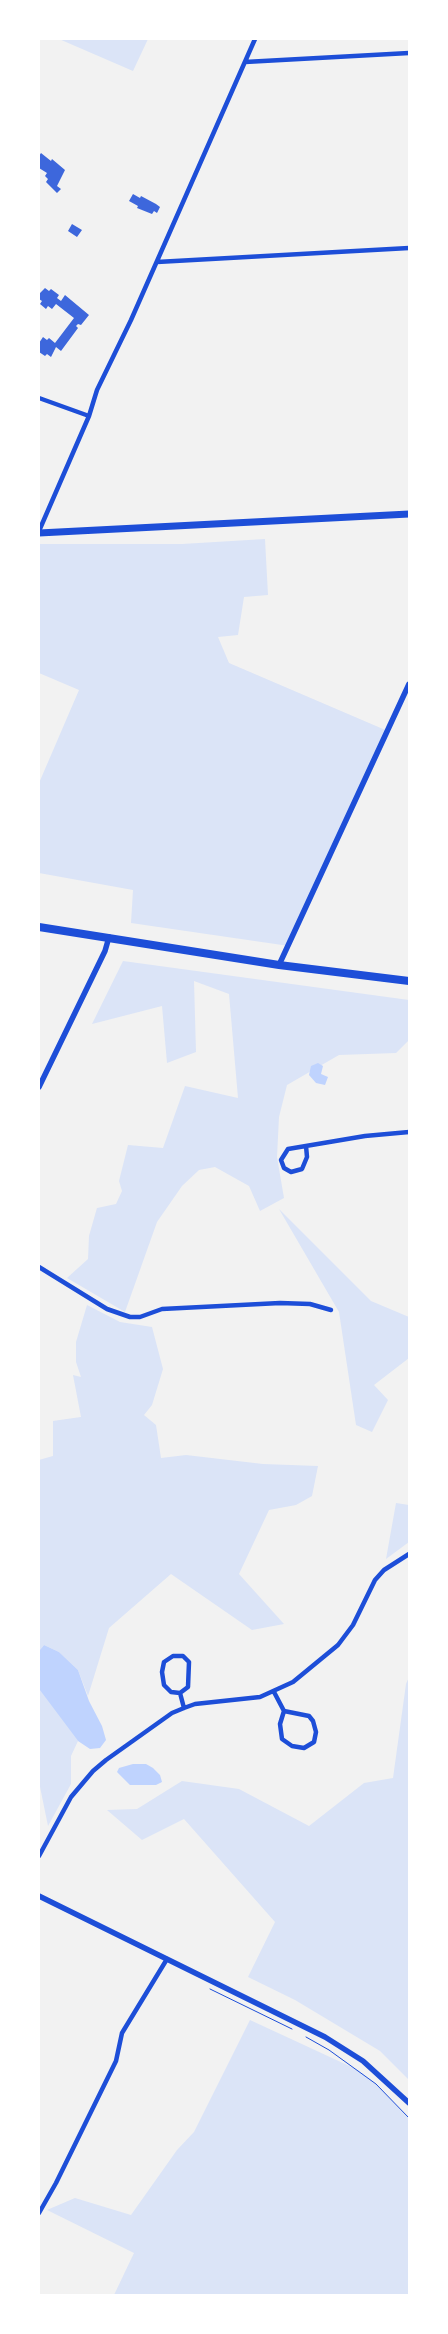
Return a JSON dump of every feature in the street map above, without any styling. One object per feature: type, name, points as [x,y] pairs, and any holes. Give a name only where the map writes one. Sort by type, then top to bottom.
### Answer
[{"type":"highway","points":[[39,927],[279,965],[409,981]]},
{"type":"main road","points":[[39,532],[409,514]]},
{"type":"street","points":[[39,532],[89,416],[97,390],[157,262],[255,39]]},
{"type":"street","points":[[245,62],[409,53]]},
{"type":"street","points":[[157,262],[409,248]]},
{"type":"street","points":[[39,398],[89,416]]},
{"type":"street","points":[[279,965],[409,684]]},
{"type":"street","points":[[39,1087],[106,951],[109,937]]},
{"type":"street","points":[[306,1146],[307,1157],[302,1169],[291,1172],[284,1168],[281,1160],[288,1149],[365,1136],[409,1132]]},
{"type":"street","points":[[39,1266],[107,1309],[130,1317],[140,1317],[162,1310],[280,1304],[310,1304],[332,1310]]},
{"type":"street","points":[[39,1856],[71,1797],[93,1771],[165,1719],[184,1708],[207,1702],[245,1700],[274,1692],[293,1682],[338,1645],[353,1625],[375,1580],[384,1570],[409,1554]]},
{"type":"street","points":[[173,1656],[183,1656],[189,1662],[188,1687],[180,1693],[172,1692],[164,1685],[162,1672],[164,1662],[173,1656]]},
{"type":"street","points":[[274,1692],[284,1711],[280,1724],[282,1739],[292,1746],[304,1748],[314,1742],[316,1732],[313,1721],[309,1716],[284,1711]]},
{"type":"street","points":[[180,1693],[184,1708]]},
{"type":"street","points":[[39,1896],[344,2049],[384,2078],[409,2103]]},
{"type":"street","points":[[39,2213],[56,2184],[116,2061],[122,2033],[167,1959]]},
{"type":"path","points":[[207,1987],[294,2030]]},
{"type":"path","points":[[303,2035],[329,2050],[376,2084],[409,2118]]},
{"type":"shaded area","points":[[59,39],[148,39],[133,71]]},
{"type":"shaded area","points":[[265,539],[268,595],[244,597],[238,635],[218,637],[229,663],[390,732],[289,946],[131,923],[133,890],[39,873],[39,783],[79,690],[39,673],[39,544],[182,544]]},
{"type":"shaded area","points":[[123,961],[409,1000],[409,1040],[396,1053],[339,1055],[287,1085],[279,1117],[277,1157],[284,1198],[260,1211],[249,1186],[215,1167],[199,1170],[182,1186],[157,1222],[125,1312],[67,1278],[88,1259],[89,1236],[97,1208],[116,1204],[122,1191],[119,1181],[128,1145],[163,1148],[185,1086],[238,1098],[229,994],[194,981],[196,1052],[167,1063],[162,1006],[92,1024]]},
{"type":"shaded area","points":[[279,1209],[371,1301],[409,1317],[409,1358],[374,1385],[388,1400],[372,1432],[356,1425],[339,1312]]},
{"type":"shaded area","points":[[87,1305],[120,1322],[152,1327],[163,1369],[152,1405],[144,1415],[156,1425],[161,1458],[186,1455],[263,1464],[318,1466],[312,1496],[296,1505],[269,1510],[239,1574],[284,1624],[252,1630],[171,1574],[109,1628],[88,1696],[78,1670],[59,1652],[44,1645],[39,1651],[39,1460],[53,1456],[53,1421],[81,1417],[73,1375],[81,1377],[76,1362],[76,1342]]},
{"type":"shaded area","points":[[396,1503],[409,1505],[409,1542],[386,1559]]},
{"type":"shaded area","points":[[409,1677],[409,2080],[380,2051],[295,2000],[248,1977],[275,1922],[184,1819],[142,1840],[107,1810],[137,1809],[182,1781],[239,1789],[309,1826],[364,1783],[393,1778],[406,1684]]},
{"type":"shaded area","points":[[39,1689],[78,1741],[71,1756],[71,1784],[48,1826],[39,1782]]},
{"type":"shaded area","points":[[250,2020],[358,2070],[376,2084],[409,2118],[409,2295],[114,2295],[134,2253],[47,2210],[75,2198],[131,2215],[177,2150],[194,2132]]},
{"type":"water","points":[[318,1063],[323,1066],[321,1074],[328,1077],[325,1085],[316,1083],[309,1075],[311,1066]]},
{"type":"water","points":[[44,1645],[59,1652],[78,1670],[106,1740],[100,1748],[90,1749],[78,1741],[39,1689],[39,1651]]},
{"type":"water","points":[[133,1764],[146,1764],[153,1768],[160,1775],[162,1782],[156,1785],[130,1785],[117,1772],[119,1768]]},
{"type":"building","points":[[41,153],[65,170],[57,186],[61,189],[57,193],[46,182],[48,179],[45,176],[47,173],[39,168],[39,156]]},
{"type":"building","points":[[133,194],[140,198],[141,196],[160,207],[157,213],[154,211],[152,214],[137,208],[138,206],[129,201]]},
{"type":"building","points":[[72,224],[82,230],[77,237],[68,231]]},
{"type":"building","points":[[45,288],[49,291],[51,289],[59,295],[57,298],[61,301],[65,295],[89,315],[81,325],[78,324],[76,326],[78,328],[61,351],[56,347],[51,357],[39,352],[39,343],[43,337],[47,340],[49,338],[55,343],[74,318],[56,304],[52,309],[48,306],[46,309],[40,304],[42,301],[39,299],[39,294]]}]
